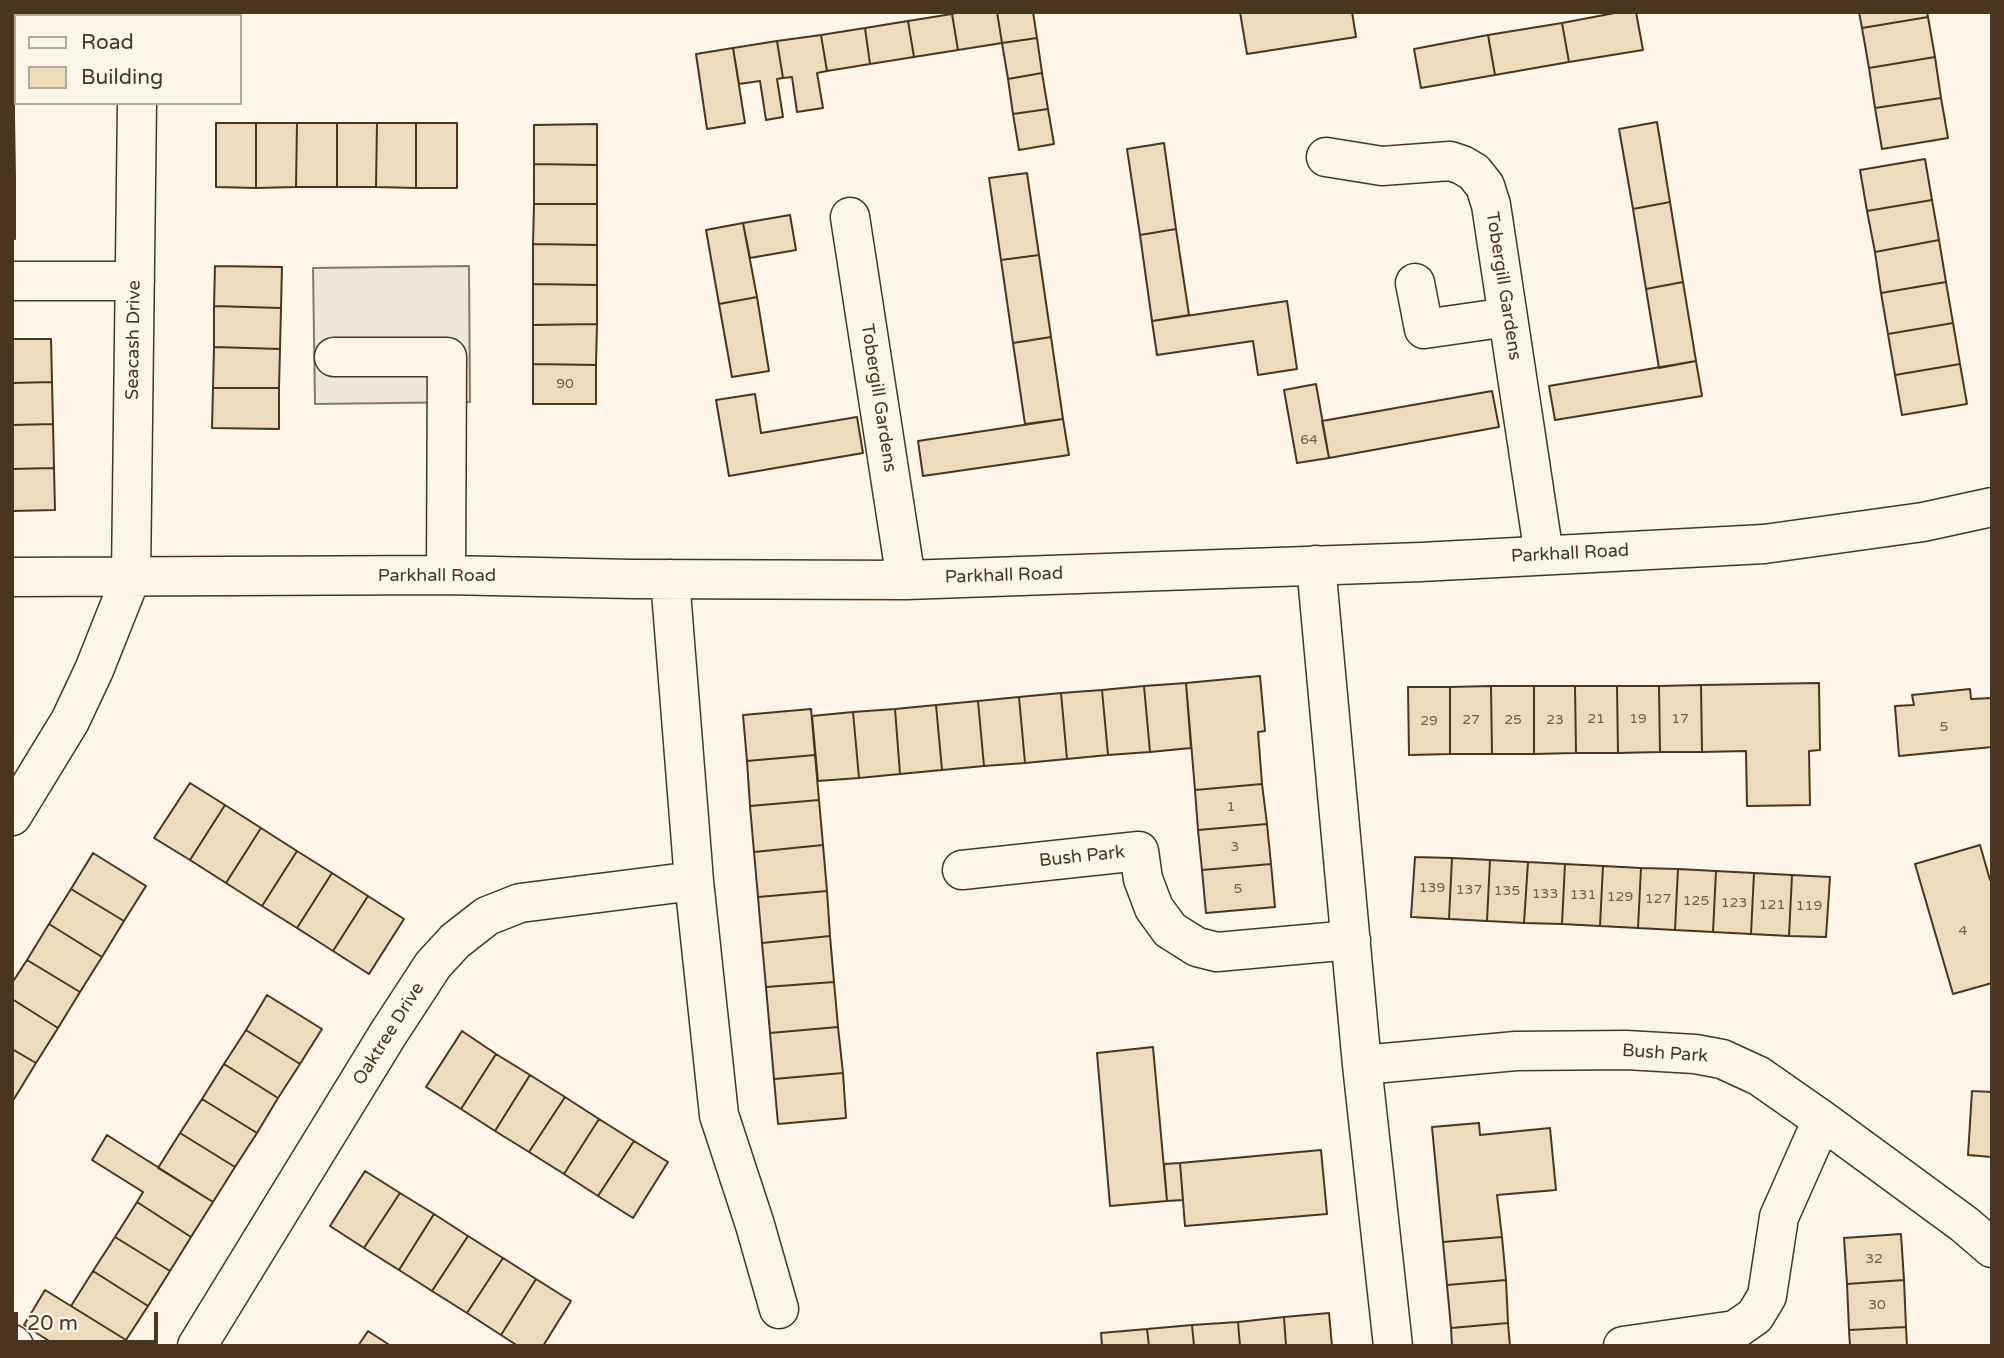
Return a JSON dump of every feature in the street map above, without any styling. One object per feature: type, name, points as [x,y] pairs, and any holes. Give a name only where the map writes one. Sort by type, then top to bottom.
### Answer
[{"type":"street","name":"Seacash Drive","points":[[131,577],[137,105]]},
{"type":"street","name":"Tobergill Gardens","points":[[1326,157],[1381,166],[1450,161],[1474,172],[1489,195],[1544,555]]},
{"type":"street","name":"Tobergill Gardens","points":[[850,216],[906,580]]},
{"type":"street","points":[[12,281],[135,281]]},
{"type":"street","points":[[1415,283],[1424,330],[1508,317]]},
{"type":"street","points":[[334,357],[447,357],[446,575]]},
{"type":"street","name":"Parkhall Road","points":[[12,577],[446,575],[906,580],[1421,562],[1764,544],[1923,522],[1992,507]]},
{"type":"street","points":[[1316,565],[1362,1065],[1392,1346]]},
{"type":"street","points":[[12,816],[71,721],[131,577]]},
{"type":"street","points":[[670,579],[694,881],[719,1115],[779,1309]]},
{"type":"street","name":"Bush Park","points":[[962,870],[1139,851],[1143,879],[1154,908],[1170,930],[1197,947],[1217,952],[1351,940]]},
{"type":"street","name":"Oaktree Drive","points":[[197,1346],[388,1034],[433,965],[455,941],[487,916],[520,902],[694,881]]},
{"type":"street","name":"Bush Park","points":[[1362,1065],[1516,1051],[1626,1050],[1695,1054],[1722,1059],[1759,1076],[1822,1120],[1964,1224],[1992,1248]]},
{"type":"street","points":[[1622,1346],[1735,1330],[1755,1316],[1767,1296],[1779,1217],[1822,1120]]},
{"type":"shaded area","points":[[469,266],[470,402],[315,404],[313,268]]},
{"type":"building","points":[[997,12],[1002,43],[958,50],[952,14]]},
{"type":"building","points":[[997,12],[1033,12],[1037,38],[1002,43]]},
{"type":"building","points":[[1240,12],[1352,12],[1356,37],[1247,54]]},
{"type":"building","points":[[1620,12],[1636,12],[1643,50],[1569,62],[1562,23]]},
{"type":"building","points":[[1859,12],[1927,12],[1928,17],[1862,28]]},
{"type":"building","points":[[952,14],[958,50],[914,57],[908,21]]},
{"type":"building","points":[[1928,17],[1935,57],[1869,68],[1862,28]]},
{"type":"building","points":[[908,21],[914,57],[870,64],[865,28]]},
{"type":"building","points":[[1562,23],[1569,62],[1495,75],[1488,35]]},
{"type":"building","points":[[865,28],[870,64],[827,71],[821,35]]},
{"type":"building","points":[[821,35],[827,71],[817,73],[823,108],[797,112],[792,77],[783,78],[777,41]]},
{"type":"building","points":[[1488,35],[1495,75],[1421,88],[1414,49]]},
{"type":"building","points":[[1037,38],[1042,73],[1008,79],[1002,43]]},
{"type":"building","points":[[777,41],[783,78],[777,79],[783,117],[766,120],[760,81],[739,84],[733,48]]},
{"type":"building","points":[[733,48],[745,123],[707,129],[696,54]]},
{"type":"building","points":[[14,53],[14,115],[12,115]]},
{"type":"building","points":[[1935,57],[1941,98],[1875,108],[1869,68]]},
{"type":"building","points":[[1042,73],[1048,109],[1013,114],[1008,79]]},
{"type":"building","points":[[1941,98],[1948,138],[1882,149],[1875,108]]},
{"type":"building","points":[[1048,109],[1054,144],[1019,150],[1013,114]]},
{"type":"building","points":[[14,115],[15,177],[12,177]]},
{"type":"building","points":[[1657,122],[1670,202],[1633,209],[1619,129]]},
{"type":"building","points":[[216,123],[256,123],[256,188],[216,187]]},
{"type":"building","points":[[256,123],[297,123],[296,187],[256,188]]},
{"type":"building","points":[[297,123],[337,123],[337,187],[296,187]]},
{"type":"building","points":[[337,123],[377,123],[376,187],[337,187]]},
{"type":"building","points":[[377,123],[416,123],[416,188],[376,187]]},
{"type":"building","points":[[416,123],[457,123],[457,188],[416,188]]},
{"type":"building","points":[[597,124],[597,165],[534,164],[534,125]]},
{"type":"building","points":[[1164,143],[1176,229],[1140,235],[1127,149]]},
{"type":"building","points":[[1925,159],[1932,200],[1867,211],[1860,170]]},
{"type":"building","points":[[534,164],[597,165],[597,204],[534,204]]},
{"type":"building","points":[[1027,173],[1039,255],[1001,260],[989,178]]},
{"type":"building","points":[[12,177],[15,177],[15,239],[12,239]]},
{"type":"building","points":[[1932,200],[1939,240],[1875,252],[1867,211]]},
{"type":"building","points":[[1670,202],[1683,282],[1646,289],[1633,209]]},
{"type":"building","points":[[534,204],[597,204],[597,245],[533,244]]},
{"type":"building","points":[[790,215],[796,250],[750,258],[743,223]]},
{"type":"building","points":[[743,223],[757,297],[719,304],[706,230]]},
{"type":"building","points":[[1176,229],[1189,315],[1152,321],[1140,235]]},
{"type":"building","points":[[1939,240],[1946,282],[1881,293],[1875,252]]},
{"type":"building","points":[[533,244],[597,245],[597,285],[533,284]]},
{"type":"building","points":[[1039,255],[1051,337],[1013,343],[1001,260]]},
{"type":"building","points":[[215,266],[282,267],[281,308],[214,306]]},
{"type":"building","points":[[1683,282],[1696,361],[1659,368],[1646,289]]},
{"type":"building","points":[[1946,282],[1953,323],[1888,334],[1881,293]]},
{"type":"building","points":[[533,284],[597,285],[597,324],[533,325]]},
{"type":"building","points":[[757,297],[769,371],[732,377],[719,304]]},
{"type":"building","points":[[1287,301],[1297,369],[1258,375],[1253,341],[1157,355],[1152,321]]},
{"type":"building","points":[[214,306],[281,308],[280,349],[214,347]]},
{"type":"building","points":[[1953,323],[1960,364],[1895,375],[1888,334]]},
{"type":"building","points":[[597,324],[596,365],[533,364],[533,325]]},
{"type":"building","points":[[1051,337],[1063,419],[1025,424],[1013,343]]},
{"type":"building","points":[[12,339],[51,339],[52,382],[12,383]]},
{"type":"building","points":[[214,347],[280,349],[279,388],[213,388]]},
{"type":"building","points":[[1696,361],[1702,396],[1555,420],[1549,386]]},
{"type":"building","points":[[533,364],[596,365],[596,404],[533,404]]},
{"type":"building","points":[[1960,364],[1967,404],[1902,415],[1895,375]]},
{"type":"building","points":[[52,382],[53,424],[12,425],[12,383]]},
{"type":"building","points":[[1316,384],[1329,458],[1297,463],[1284,390]]},
{"type":"building","points":[[213,388],[279,388],[279,429],[212,428]]},
{"type":"building","points":[[1492,391],[1499,427],[1329,458],[1322,421]]},
{"type":"building","points":[[755,394],[761,433],[857,417],[863,453],[729,476],[716,400]]},
{"type":"building","points":[[1063,419],[1069,455],[923,476],[918,441]]},
{"type":"building","points":[[53,424],[54,468],[12,469],[12,425]]},
{"type":"building","points":[[54,468],[55,510],[12,511],[12,469]]},
{"type":"building","points":[[1260,676],[1265,731],[1258,732],[1262,784],[1195,790],[1186,683]]},
{"type":"building","points":[[1186,683],[1191,748],[1150,752],[1144,686]]},
{"type":"building","points":[[1819,683],[1820,750],[1809,751],[1810,805],[1747,806],[1746,751],[1702,752],[1701,685]]},
{"type":"building","points":[[1701,685],[1702,752],[1660,752],[1659,686]]},
{"type":"building","points":[[1144,686],[1150,752],[1108,755],[1102,690]]},
{"type":"building","points":[[1491,686],[1492,754],[1450,754],[1450,687]]},
{"type":"building","points":[[1491,686],[1534,686],[1534,754],[1492,754]]},
{"type":"building","points":[[1534,686],[1575,686],[1576,753],[1534,754]]},
{"type":"building","points":[[1575,686],[1617,686],[1618,753],[1576,753]]},
{"type":"building","points":[[1617,686],[1659,686],[1660,752],[1618,753]]},
{"type":"building","points":[[1408,687],[1450,687],[1450,754],[1409,755]]},
{"type":"building","points":[[1970,689],[1971,699],[1992,698],[1992,747],[1899,756],[1895,706],[1914,705],[1912,695]]},
{"type":"building","points":[[1102,690],[1108,755],[1067,759],[1061,693]]},
{"type":"building","points":[[1061,693],[1067,759],[1025,763],[1019,697]]},
{"type":"building","points":[[1019,697],[1025,763],[984,766],[978,701]]},
{"type":"building","points":[[978,701],[984,766],[942,770],[936,705]]},
{"type":"building","points":[[936,705],[942,770],[900,774],[895,709]]},
{"type":"building","points":[[811,709],[815,755],[747,761],[743,715]]},
{"type":"building","points":[[895,709],[900,774],[859,778],[853,712]]},
{"type":"building","points":[[853,712],[859,778],[818,781],[812,716]]},
{"type":"building","points":[[815,755],[819,800],[750,806],[747,761]]},
{"type":"building","points":[[190,783],[225,805],[190,860],[154,838]]},
{"type":"building","points":[[1262,784],[1267,824],[1198,830],[1195,790]]},
{"type":"building","points":[[819,800],[823,845],[754,852],[750,806]]},
{"type":"building","points":[[225,805],[261,828],[226,883],[190,860]]},
{"type":"building","points":[[1267,824],[1271,864],[1202,870],[1198,830]]},
{"type":"building","points":[[261,828],[297,851],[262,906],[226,883]]},
{"type":"building","points":[[823,845],[827,891],[758,897],[754,852]]},
{"type":"building","points":[[1980,845],[1990,880],[1992,879],[1992,983],[1953,994],[1915,864]]},
{"type":"building","points":[[297,851],[332,873],[297,928],[262,906]]},
{"type":"building","points":[[93,853],[146,886],[124,921],[71,889]]},
{"type":"building","points":[[1415,857],[1452,858],[1449,919],[1411,917]]},
{"type":"building","points":[[1452,858],[1490,860],[1487,921],[1449,919]]},
{"type":"building","points":[[1490,860],[1528,862],[1524,923],[1487,921]]},
{"type":"building","points":[[1528,862],[1565,864],[1562,924],[1524,923]]},
{"type":"building","points":[[1271,864],[1275,907],[1206,913],[1202,870]]},
{"type":"building","points":[[1565,864],[1603,866],[1600,926],[1562,924]]},
{"type":"building","points":[[1603,866],[1641,868],[1638,928],[1600,926]]},
{"type":"building","points":[[1641,868],[1678,869],[1675,930],[1638,928]]},
{"type":"building","points":[[1678,869],[1716,871],[1713,932],[1675,930]]},
{"type":"building","points":[[1716,871],[1754,873],[1751,934],[1713,932]]},
{"type":"building","points":[[332,873],[368,896],[333,951],[297,928]]},
{"type":"building","points":[[1754,873],[1792,875],[1789,936],[1751,934]]},
{"type":"building","points":[[1792,875],[1830,877],[1826,937],[1789,936]]},
{"type":"building","points":[[71,889],[124,921],[102,957],[49,924]]},
{"type":"building","points":[[827,891],[830,936],[762,943],[758,897]]},
{"type":"building","points":[[368,896],[404,919],[369,974],[333,951]]},
{"type":"building","points":[[49,924],[102,957],[80,992],[27,960]]},
{"type":"building","points":[[830,936],[834,982],[766,987],[762,943]]},
{"type":"building","points":[[27,960],[80,992],[58,1028],[12,999],[12,983]]},
{"type":"building","points":[[834,982],[838,1027],[770,1033],[766,987]]},
{"type":"building","points":[[267,995],[322,1029],[300,1064],[246,1030]]},
{"type":"building","points":[[12,999],[58,1028],[36,1063],[12,1049]]},
{"type":"building","points":[[838,1027],[843,1073],[774,1079],[770,1033]]},
{"type":"building","points":[[246,1030],[300,1064],[278,1098],[224,1064]]},
{"type":"building","points":[[462,1031],[496,1054],[461,1109],[426,1087]]},
{"type":"building","points":[[1153,1047],[1167,1201],[1110,1206],[1097,1053]]},
{"type":"building","points":[[12,1049],[36,1063],[14,1099],[12,1098]]},
{"type":"building","points":[[496,1054],[530,1075],[495,1131],[461,1109]]},
{"type":"building","points":[[224,1064],[278,1098],[257,1133],[202,1099]]},
{"type":"building","points":[[843,1073],[846,1118],[778,1124],[774,1079]]},
{"type":"building","points":[[530,1075],[565,1097],[529,1152],[495,1131]]},
{"type":"building","points":[[1972,1091],[1992,1092],[1992,1157],[1968,1155]]},
{"type":"building","points":[[565,1097],[599,1119],[564,1174],[529,1152]]},
{"type":"building","points":[[202,1099],[257,1133],[235,1167],[180,1133]]},
{"type":"building","points":[[599,1119],[634,1141],[598,1196],[564,1174]]},
{"type":"building","points":[[1479,1123],[1480,1135],[1550,1128],[1556,1190],[1497,1195],[1502,1237],[1443,1242],[1432,1127]]},
{"type":"building","points":[[180,1133],[235,1167],[213,1202],[158,1168]]},
{"type":"building","points":[[107,1135],[213,1202],[191,1237],[137,1202],[143,1192],[92,1160]]},
{"type":"building","points":[[634,1141],[668,1162],[633,1218],[598,1196]]},
{"type":"building","points":[[1321,1150],[1327,1214],[1185,1226],[1180,1163]]},
{"type":"building","points":[[1180,1163],[1183,1200],[1167,1201],[1164,1164]]},
{"type":"building","points":[[365,1171],[400,1193],[364,1248],[330,1226]]},
{"type":"building","points":[[400,1193],[434,1214],[399,1270],[364,1248]]},
{"type":"building","points":[[137,1202],[191,1237],[170,1271],[115,1237]]},
{"type":"building","points":[[434,1214],[468,1236],[432,1291],[399,1270]]},
{"type":"building","points":[[1901,1234],[1904,1280],[1847,1284],[1844,1238]]},
{"type":"building","points":[[468,1236],[503,1258],[467,1313],[432,1291]]},
{"type":"building","points":[[115,1237],[170,1271],[148,1306],[93,1271]]},
{"type":"building","points":[[1502,1237],[1506,1280],[1447,1285],[1443,1242]]},
{"type":"building","points":[[503,1258],[536,1279],[501,1335],[467,1313]]},
{"type":"building","points":[[93,1271],[148,1306],[126,1340],[71,1306]]},
{"type":"building","points":[[536,1279],[571,1301],[543,1346],[518,1346],[501,1335]]},
{"type":"building","points":[[1506,1280],[1508,1323],[1451,1328],[1447,1285]]},
{"type":"building","points":[[1904,1280],[1906,1327],[1849,1330],[1847,1284]]},
{"type":"building","points":[[45,1290],[126,1340],[123,1346],[57,1346],[24,1325]]},
{"type":"building","points":[[1329,1313],[1332,1346],[1286,1346],[1284,1317]]},
{"type":"building","points":[[1284,1317],[1286,1346],[1240,1346],[1238,1322]]},
{"type":"building","points":[[1238,1322],[1240,1346],[1194,1346],[1192,1325]]},
{"type":"building","points":[[1508,1323],[1510,1346],[1452,1346],[1451,1328]]},
{"type":"building","points":[[1192,1325],[1194,1346],[1149,1346],[1147,1329]]},
{"type":"building","points":[[1906,1327],[1907,1346],[1850,1346],[1849,1330]]},
{"type":"building","points":[[1147,1329],[1149,1346],[1102,1346],[1101,1333]]},
{"type":"building","points":[[368,1331],[391,1346],[358,1346]]}]
